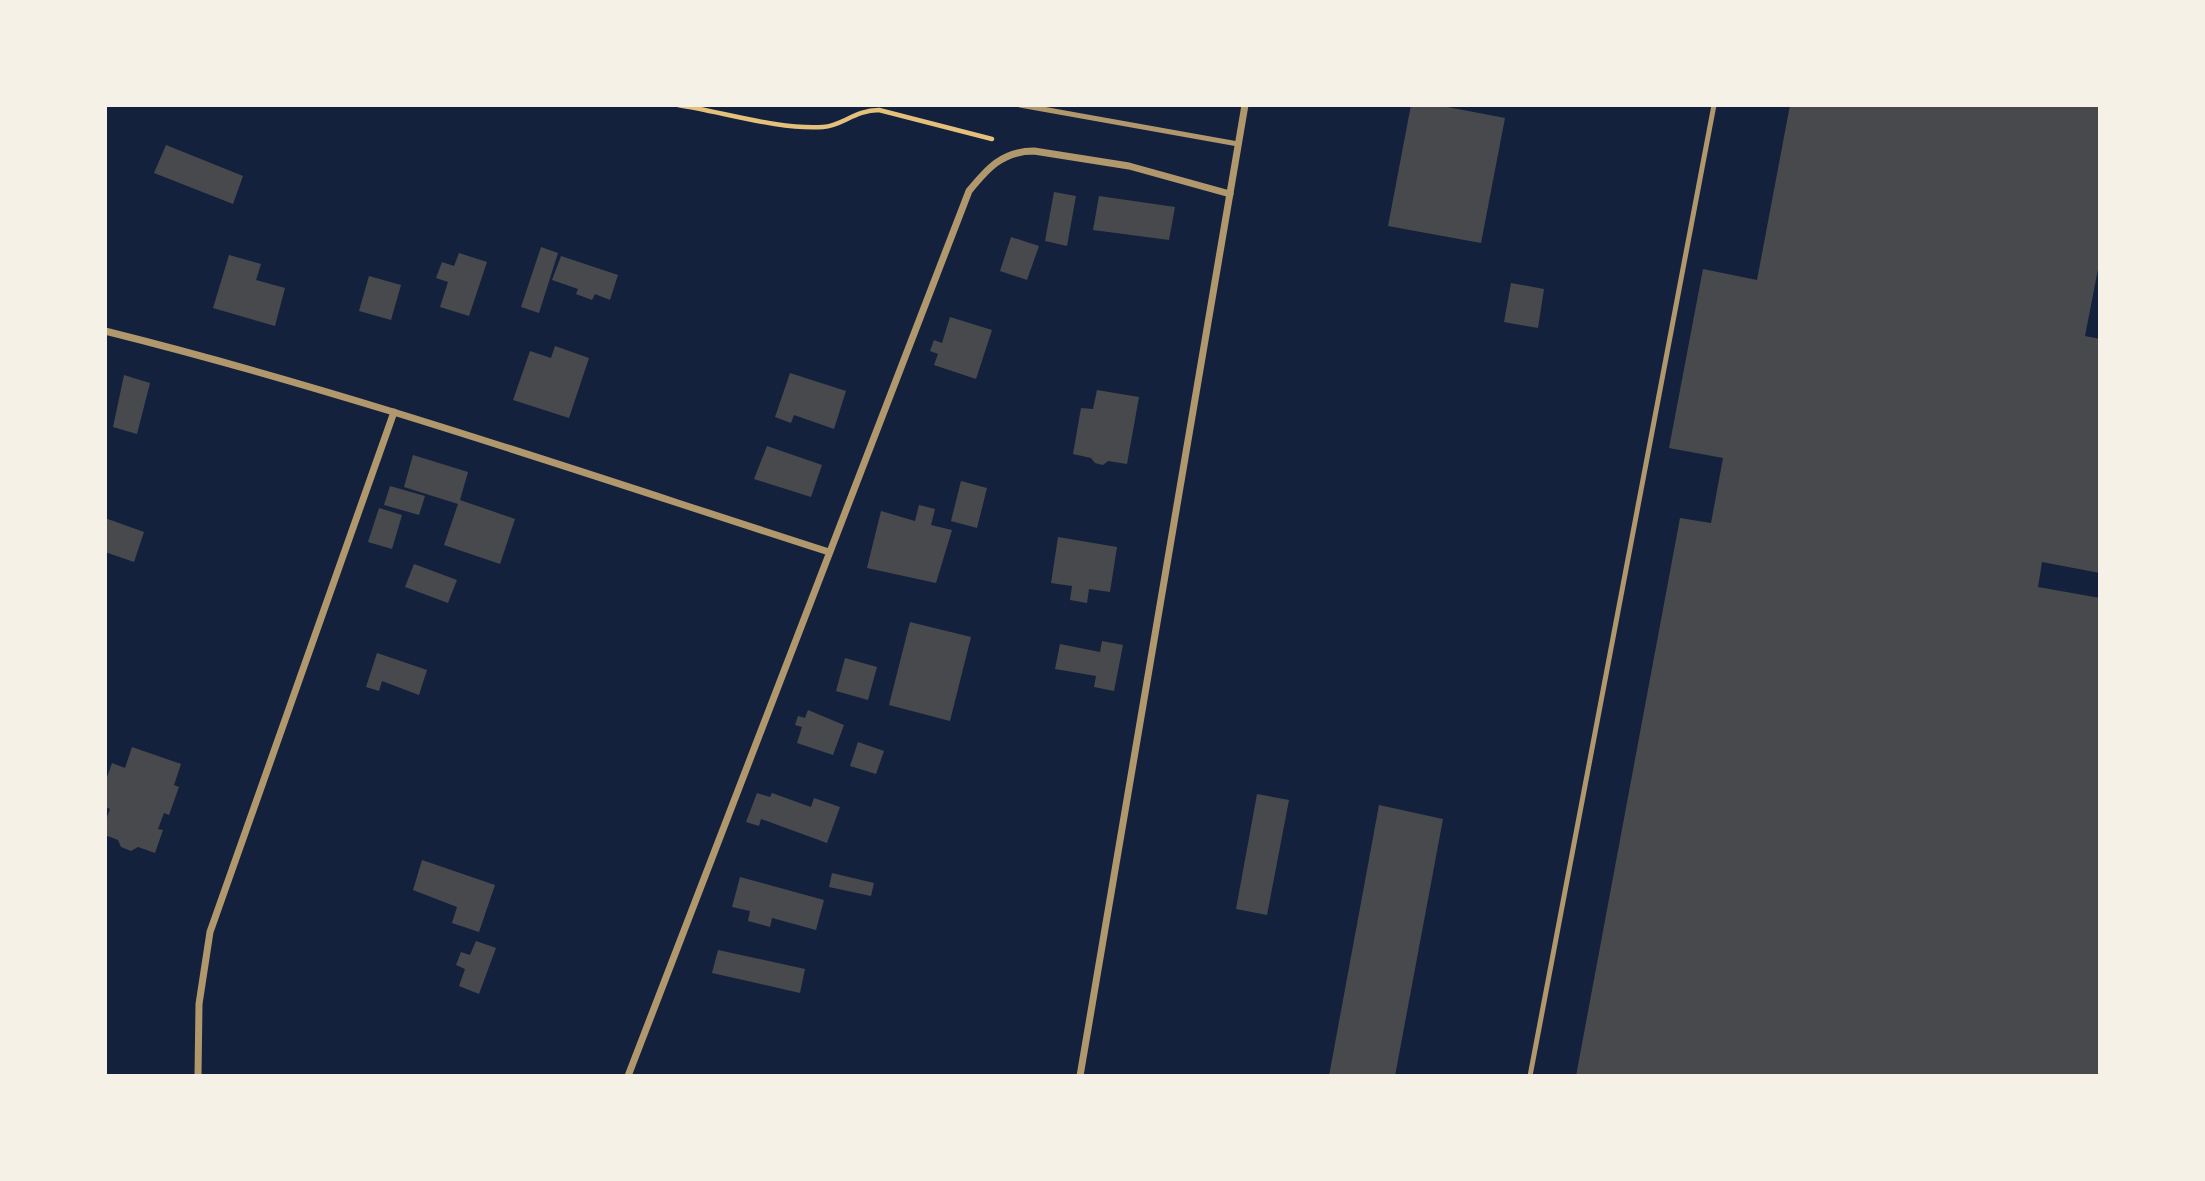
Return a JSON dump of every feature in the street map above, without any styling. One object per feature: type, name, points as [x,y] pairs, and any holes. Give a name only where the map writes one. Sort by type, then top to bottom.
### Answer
[{"type":"street","points":[[1080,1076],[1245,105]]},
{"type":"street","points":[[628,1076],[969,191],[995,162],[1021,151],[1034,151],[1129,166],[1230,194]]},
{"type":"street","points":[[105,331],[394,412],[829,552]]},
{"type":"street","points":[[198,1076],[199,1004],[210,932],[394,412]]},
{"type":"lane","points":[[1020,105],[1238,144]]},
{"type":"lane","points":[[1530,1076],[1714,105]]},
{"type":"path","points":[[678,105],[784,125],[825,128],[865,110],[879,110],[994,140]]},
{"type":"building","points":[[1411,105],[1437,105],[1505,118],[1481,243],[1388,226]]},
{"type":"building","points":[[1790,105],[2100,105],[2100,259],[2085,336],[2100,339],[2100,573],[2042,562],[2038,587],[2100,598],[2100,1076],[1576,1076],[1680,518],[1711,523],[1723,458],[1669,448],[1703,269],[1757,280]]},
{"type":"building","points":[[166,145],[243,176],[233,204],[154,173]]},
{"type":"building","points":[[1054,192],[1076,196],[1067,246],[1045,241]]},
{"type":"building","points":[[1099,196],[1175,207],[1169,240],[1093,230]]},
{"type":"building","points":[[1011,237],[1039,246],[1027,280],[1000,271]]},
{"type":"building","points":[[541,247],[558,253],[539,313],[521,307]]},
{"type":"building","points":[[459,253],[487,262],[469,316],[440,307],[448,282],[436,278],[442,262],[454,266]]},
{"type":"building","points":[[229,255],[261,264],[256,280],[285,288],[275,326],[213,308]]},
{"type":"building","points":[[561,256],[618,275],[610,300],[595,294],[592,300],[576,294],[578,289],[552,280]]},
{"type":"building","points":[[369,276],[401,285],[391,320],[359,311]]},
{"type":"building","points":[[1511,283],[1544,289],[1538,328],[1504,322]]},
{"type":"building","points":[[950,317],[992,330],[976,379],[934,365],[938,354],[930,351],[934,340],[942,343]]},
{"type":"building","points":[[555,346],[589,358],[569,418],[513,400],[530,351],[551,358]]},
{"type":"building","points":[[790,373],[846,391],[834,429],[794,415],[791,423],[775,417]]},
{"type":"building","points":[[124,375],[150,383],[137,434],[113,427]]},
{"type":"building","points":[[1097,390],[1139,397],[1127,464],[1108,461],[1103,465],[1095,463],[1091,458],[1073,454],[1081,408],[1093,409]]},
{"type":"building","points":[[767,446],[822,465],[811,497],[754,479]]},
{"type":"building","points":[[413,455],[468,472],[460,500],[515,519],[500,564],[444,545],[458,504],[404,487]]},
{"type":"building","points":[[961,481],[987,488],[977,528],[951,521]]},
{"type":"building","points":[[390,486],[425,496],[419,515],[384,505]]},
{"type":"building","points":[[919,505],[935,509],[931,525],[952,530],[936,583],[867,568],[881,511],[915,521]]},
{"type":"building","points":[[379,508],[402,515],[392,549],[368,542]]},
{"type":"building","points":[[105,518],[144,532],[134,562],[105,552]]},
{"type":"building","points":[[1058,537],[1117,547],[1110,592],[1089,589],[1087,603],[1070,600],[1072,586],[1051,583]]},
{"type":"building","points":[[414,564],[457,580],[448,603],[405,587]]},
{"type":"building","points":[[910,622],[971,637],[950,721],[889,705]]},
{"type":"building","points":[[1102,641],[1123,645],[1114,691],[1094,687],[1096,676],[1055,669],[1060,644],[1100,652]]},
{"type":"building","points":[[377,653],[427,670],[419,695],[382,681],[379,691],[366,687]]},
{"type":"building","points":[[845,658],[877,667],[868,700],[836,691]]},
{"type":"building","points":[[808,710],[844,725],[833,755],[797,743],[802,727],[795,725],[798,716],[805,718]]},
{"type":"building","points":[[858,742],[884,751],[876,774],[850,766]]},
{"type":"building","points":[[132,747],[181,764],[174,785],[179,787],[169,815],[164,813],[158,829],[163,830],[155,853],[138,847],[131,851],[121,847],[118,840],[105,835],[105,823],[110,809],[105,807],[105,783],[112,763],[125,768]]},
{"type":"building","points":[[757,793],[770,797],[772,793],[811,807],[814,798],[840,807],[827,843],[761,819],[759,826],[746,822]]},
{"type":"building","points":[[1257,794],[1289,800],[1267,915],[1236,909]]},
{"type":"building","points":[[1379,805],[1443,819],[1395,1076],[1329,1076]]},
{"type":"building","points":[[422,860],[495,885],[479,932],[452,923],[457,907],[413,890]]},
{"type":"building","points":[[832,873],[874,883],[871,896],[829,887]]},
{"type":"building","points":[[740,877],[824,900],[816,930],[772,918],[770,927],[748,921],[750,911],[732,907]]},
{"type":"building","points":[[476,941],[496,948],[479,994],[459,986],[465,969],[456,965],[461,952],[470,955]]},
{"type":"building","points":[[718,950],[805,969],[800,993],[712,973]]}]
